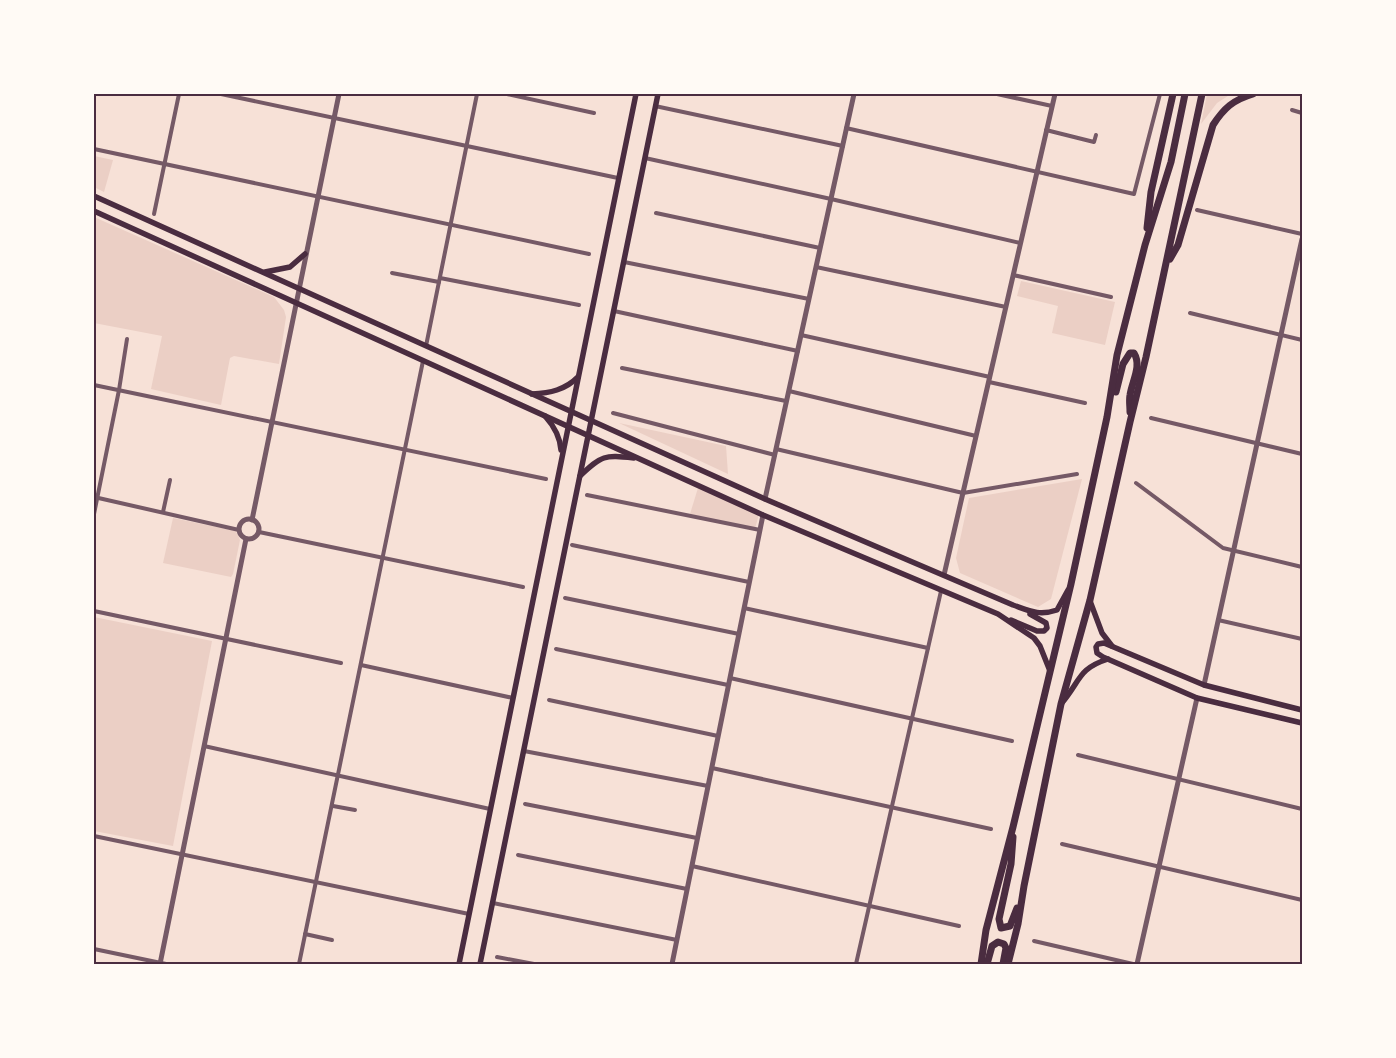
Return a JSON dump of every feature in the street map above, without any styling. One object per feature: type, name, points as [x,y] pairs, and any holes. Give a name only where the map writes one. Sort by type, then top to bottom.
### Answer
[{"type":"highway","points":[[1144,246],[1152,192],[1172,94]]},
{"type":"highway","points":[[980,964],[988,922],[1013,827],[1071,584],[1107,417],[1117,355],[1144,246],[1171,162],[1185,94]]},
{"type":"highway","points":[[1008,964],[1018,924],[1061,704],[1090,600],[1146,357],[1202,94]]},
{"type":"highway","points":[[1166,266],[1178,246],[1213,125],[1222,111],[1233,102],[1254,94]]},
{"type":"highway","points":[[1107,417],[1122,364],[1130,353],[1134,353],[1137,359],[1137,366],[1130,396],[1130,422]]},
{"type":"highway","points":[[1013,827],[1011,864],[998,919],[1001,928],[1008,928],[1012,923],[1024,886]]},
{"type":"highway","points":[[988,964],[992,946],[998,942],[1004,944],[1006,948],[1003,964]]},
{"type":"main road","points":[[459,964],[636,94]]},
{"type":"main road","points":[[480,964],[658,94]]},
{"type":"main road","points":[[94,196],[765,499],[1013,605],[1040,614],[1057,610],[1071,584]]},
{"type":"main road","points":[[94,211],[763,515],[941,591],[1037,630],[1046,630],[1046,623],[1013,605]]},
{"type":"main road","points":[[264,272],[290,267],[305,254]]},
{"type":"main road","points":[[531,394],[560,390],[578,377]]},
{"type":"main road","points":[[544,414],[552,423],[558,435],[562,457]]},
{"type":"main road","points":[[580,476],[599,460],[609,456],[638,459]]},
{"type":"main road","points":[[1090,600],[1102,633],[1113,648]]},
{"type":"main road","points":[[998,614],[1034,638],[1040,646],[1050,671]]},
{"type":"main road","points":[[1302,710],[1204,685],[1104,644],[1097,645],[1097,653],[1108,659],[1197,698],[1302,724]]},
{"type":"main road","points":[[1061,704],[1073,690],[1081,674],[1087,668],[1108,659]]},
{"type":"street","points":[[154,214],[179,94]]},
{"type":"street","points":[[221,94],[618,178]]},
{"type":"street","points":[[252,520],[339,94]]},
{"type":"street","points":[[426,347],[477,94]]},
{"type":"street","points":[[507,94],[594,113]]},
{"type":"street","points":[[765,499],[853,94]]},
{"type":"street","points":[[997,94],[1052,106]]},
{"type":"street","points":[[944,575],[1055,94]]},
{"type":"street","points":[[846,128],[1134,194],[1160,94]]},
{"type":"street","points":[[655,106],[843,146]]},
{"type":"street","points":[[1292,110],[1302,113]]},
{"type":"street","points":[[1046,130],[1094,142],[1096,135]]},
{"type":"street","points":[[94,149],[589,254]]},
{"type":"street","points":[[645,158],[1020,243]]},
{"type":"street","points":[[1197,210],[1302,234]]},
{"type":"street","points":[[656,213],[820,248]]},
{"type":"street","points":[[1204,685],[1302,239]]},
{"type":"street","points":[[624,262],[809,299]]},
{"type":"street","points":[[816,267],[1006,307]]},
{"type":"street","points":[[392,273],[579,305]]},
{"type":"street","points":[[1013,275],[1111,297]]},
{"type":"street","points":[[614,310],[798,351]]},
{"type":"street","points":[[1190,313],[1302,340]]},
{"type":"street","points":[[801,335],[1086,404]]},
{"type":"street","points":[[94,514],[95,498],[119,390],[127,339]]},
{"type":"street","points":[[299,964],[333,806],[423,360]]},
{"type":"street","points":[[622,368],[786,402]]},
{"type":"street","points":[[94,385],[546,479]]},
{"type":"street","points":[[789,391],[976,436]]},
{"type":"street","points":[[613,413],[775,452],[963,493],[1077,474]]},
{"type":"street","points":[[1151,418],[1302,454]]},
{"type":"street","points":[[162,512],[170,480]]},
{"type":"street","points":[[1136,483],[1222,548],[1302,567]]},
{"type":"street","points":[[587,495],[760,530]]},
{"type":"street","points":[[95,498],[239,530]]},
{"type":"street","points":[[672,964],[763,515]]},
{"type":"street","points":[[252,520],[258,526],[258,532],[255,537],[246,539],[241,536],[239,530],[242,521],[252,520]]},
{"type":"street","points":[[258,532],[523,586]]},
{"type":"street","points":[[94,949],[162,964],[182,855],[246,539]]},
{"type":"street","points":[[572,546],[749,582]]},
{"type":"street","points":[[856,964],[941,591]]},
{"type":"street","points":[[565,598],[739,634]]},
{"type":"street","points":[[744,608],[928,648]]},
{"type":"street","points":[[94,611],[341,663]]},
{"type":"street","points":[[1218,620],[1302,639]]},
{"type":"street","points":[[556,649],[728,685]]},
{"type":"street","points":[[361,665],[513,698]]},
{"type":"street","points":[[730,678],[1012,741]]},
{"type":"street","points":[[1034,941],[1135,964],[1197,698]]},
{"type":"street","points":[[549,700],[718,736]]},
{"type":"street","points":[[204,746],[490,809]]},
{"type":"street","points":[[524,751],[708,786]]},
{"type":"street","points":[[1078,755],[1302,809]]},
{"type":"street","points":[[712,768],[991,829]]},
{"type":"street","points":[[525,804],[697,838]]},
{"type":"street","points":[[333,806],[355,810]]},
{"type":"street","points":[[94,836],[469,914]]},
{"type":"street","points":[[1062,844],[1302,900]]},
{"type":"street","points":[[518,855],[687,890]]},
{"type":"street","points":[[692,866],[960,926]]},
{"type":"street","points":[[493,903],[677,940]]},
{"type":"street","points":[[305,934],[332,940]]},
{"type":"street","points":[[497,957],[534,964]]},
{"type":"shaded area","points":[[1207,94],[1231,94],[1217,103],[1201,124]]},
{"type":"shaded area","points":[[94,156],[113,160],[104,192],[94,187]]},
{"type":"shaded area","points":[[94,217],[274,297],[284,310],[286,317],[279,364],[234,356],[230,358],[221,405],[151,389],[162,336],[94,323]]},
{"type":"shaded area","points":[[1021,281],[1115,302],[1105,345],[1052,333],[1058,306],[1017,296]]},
{"type":"shaded area","points":[[619,423],[726,446],[728,474]]},
{"type":"shaded area","points":[[1082,479],[1051,599],[1038,607],[960,573],[956,558],[969,498]]},
{"type":"shaded area","points":[[698,488],[759,514],[755,529],[690,514]]},
{"type":"shaded area","points":[[173,518],[236,531],[240,540],[231,577],[163,563]]},
{"type":"shaded area","points":[[94,617],[212,641],[173,846],[94,831]]}]
